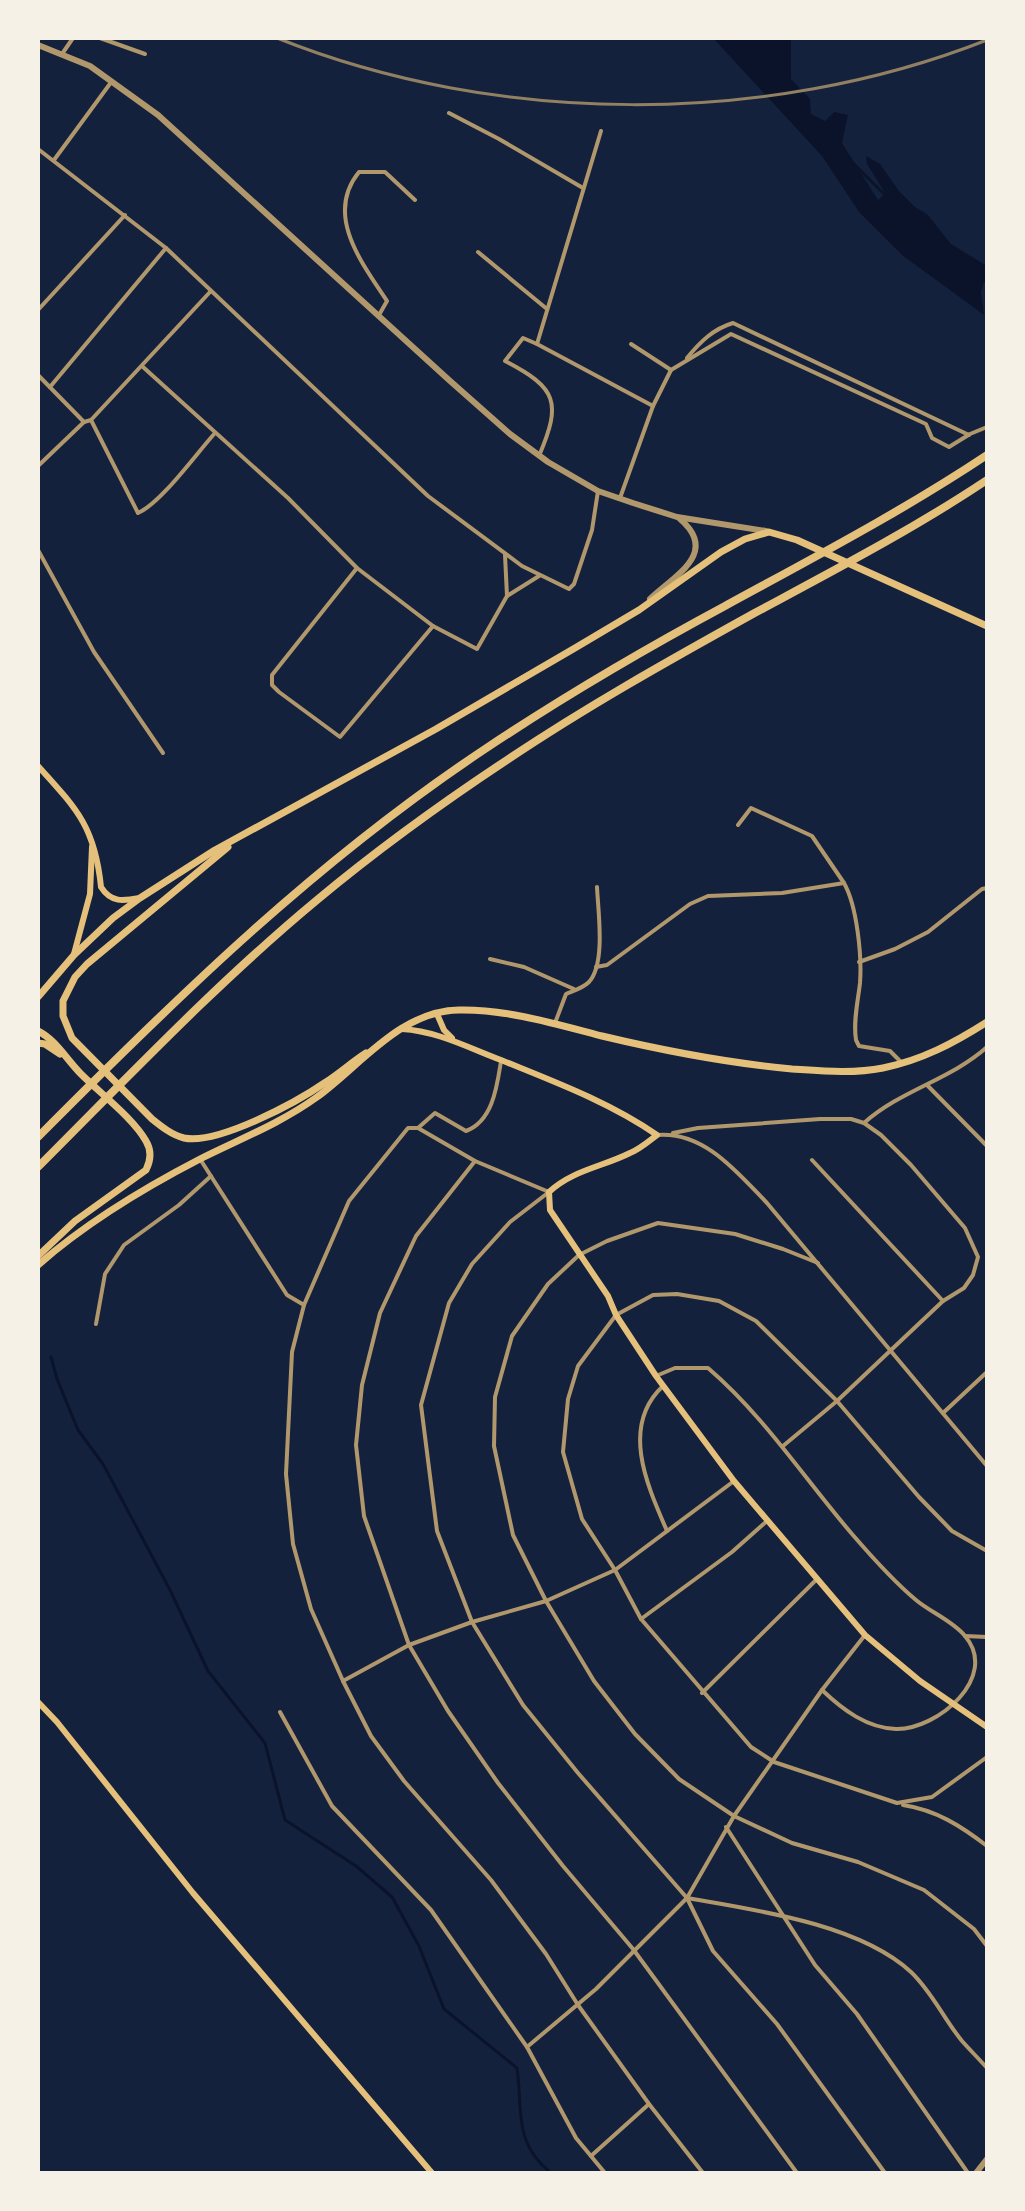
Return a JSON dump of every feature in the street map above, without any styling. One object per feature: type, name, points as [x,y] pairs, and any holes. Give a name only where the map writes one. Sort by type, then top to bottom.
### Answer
[{"type":"highway","points":[[38,1137],[203,973],[363,835],[448,774],[561,700],[951,479],[987,455]]},
{"type":"highway","points":[[38,1167],[264,945],[383,848],[507,760],[640,677],[814,581],[987,480]]},
{"type":"main road","points":[[38,997],[74,955],[113,918],[140,898],[238,838],[436,729],[639,610],[721,552],[745,539],[769,532],[797,540],[987,626]]},
{"type":"main road","points":[[38,766],[76,809],[92,836],[105,894],[118,901],[140,898]]},
{"type":"main road","points":[[74,955],[90,894],[92,836]]},
{"type":"main road","points":[[238,838],[103,949],[75,977],[63,1001],[63,1016],[72,1038],[152,1119],[184,1138],[218,1137],[305,1096],[424,1016],[457,1010],[554,1024],[688,1056],[836,1072],[879,1069],[902,1063],[951,1045],[987,1022]]},
{"type":"main road","points":[[437,1014],[444,1030],[455,1041]]},
{"type":"main road","points":[[402,1029],[414,1029],[455,1041],[583,1093],[657,1135],[632,1153],[561,1181],[549,1192],[550,1210],[608,1296],[616,1315],[656,1376],[734,1481],[865,1635],[920,1681],[987,1727]]},
{"type":"main road","points":[[38,1031],[54,1042],[81,1075],[139,1131],[151,1153],[146,1170],[75,1221],[38,1256]]},
{"type":"main road","points":[[38,1265],[95,1219],[200,1159],[295,1112],[354,1068],[386,1039]]},
{"type":"main road","points":[[38,1043],[45,1044],[65,1058]]},
{"type":"main road","points":[[38,1702],[193,1893],[432,2173]]},
{"type":"street","points":[[62,54],[73,38]]},
{"type":"street","points":[[100,38],[145,54]]},
{"type":"street","points":[[38,45],[90,66],[158,115],[510,434],[539,456],[598,491],[677,517],[769,532]]},
{"type":"street","points":[[54,160],[112,81]]},
{"type":"street","points":[[449,113],[584,188]]},
{"type":"street","points":[[537,344],[601,131]]},
{"type":"street","points":[[38,149],[166,248],[428,496],[505,555],[569,589],[574,584],[592,530],[598,491]]},
{"type":"street","points":[[379,315],[387,301],[351,246],[344,212],[349,184],[359,172],[385,172],[415,200]]},
{"type":"street","points":[[38,310],[126,215]]},
{"type":"street","points":[[50,387],[166,248]]},
{"type":"street","points":[[478,252],[547,309]]},
{"type":"street","points":[[38,466],[84,422],[91,420],[210,292]]},
{"type":"street","points":[[686,359],[720,327],[733,323],[969,435]]},
{"type":"street","points":[[620,498],[653,406],[671,370],[731,334],[926,424],[932,438],[949,447],[987,427]]},
{"type":"street","points":[[539,456],[553,423],[551,397],[534,376],[505,361],[523,338],[653,406]]},
{"type":"street","points":[[631,344],[671,370]]},
{"type":"street","points":[[143,367],[288,498],[357,568],[433,626],[477,649],[507,596],[540,575]]},
{"type":"street","points":[[38,375],[84,422]]},
{"type":"street","points":[[91,420],[138,513],[161,494],[215,433]]},
{"type":"street","points":[[639,610],[692,562],[696,551],[694,538],[677,517]]},
{"type":"street","points":[[38,550],[94,652],[163,753]]},
{"type":"street","points":[[505,555],[507,596]]},
{"type":"street","points":[[357,568],[272,675],[272,685],[279,692],[340,737],[433,626]]},
{"type":"street","points":[[738,825],[751,808],[812,836],[849,893],[859,962],[856,1040],[859,1046],[890,1051],[902,1063]]},
{"type":"street","points":[[596,967],[607,965],[690,904],[708,896],[782,893],[844,883]]},
{"type":"street","points":[[554,1024],[566,994],[589,982],[596,967],[599,939],[597,887]]},
{"type":"street","points":[[859,962],[895,949],[928,932],[987,888]]},
{"type":"street","points":[[490,959],[524,967],[576,990]]},
{"type":"street","points":[[864,1123],[885,1104],[927,1085],[976,1057],[987,1047]]},
{"type":"street","points":[[418,1128],[435,1113],[466,1131],[475,1128],[496,1094],[501,1060]]},
{"type":"street","points":[[927,1085],[987,1146]]},
{"type":"street","points":[[657,1135],[698,1128],[820,1119],[851,1119],[864,1123],[911,1165],[965,1228],[978,1257],[973,1275],[964,1288],[943,1301],[837,1401],[782,1446]]},
{"type":"street","points":[[703,2173],[649,2104],[491,1880],[404,1781],[371,1736],[311,1609],[293,1544],[286,1474],[292,1352],[304,1305],[349,1201],[408,1128],[418,1128],[475,1161],[549,1192],[510,1222],[472,1264],[449,1303],[421,1405],[437,1531],[472,1622],[523,1705],[687,1898],[713,1951],[777,2024],[885,2173]]},
{"type":"street","points":[[673,1133],[714,1151],[740,1175],[892,1350],[987,1466]]},
{"type":"street","points":[[200,1159],[287,1295],[304,1305]]},
{"type":"street","points":[[812,1160],[943,1301]]},
{"type":"street","points":[[475,1161],[416,1236],[380,1313],[362,1385],[356,1445],[364,1516],[409,1645],[448,1711],[498,1783],[633,1949],[797,2173]]},
{"type":"street","points":[[96,1324],[105,1274],[124,1245],[179,1205],[211,1176]]},
{"type":"street","points":[[818,1263],[735,1234],[658,1223],[607,1241],[579,1255],[548,1284],[512,1336],[495,1397],[494,1446],[513,1535],[546,1601],[594,1681],[635,1734],[679,1779],[734,1816],[792,1843],[858,1862],[924,1890],[974,1929],[987,1946]]},
{"type":"street","points":[[987,1551],[952,1531],[837,1401],[756,1321],[719,1301],[677,1294],[653,1295],[616,1315],[578,1366],[568,1399],[563,1452],[582,1519],[615,1570],[641,1619],[702,1693],[751,1747],[774,1762],[897,1803],[928,1809],[987,1846]]},
{"type":"street","points":[[656,1376],[675,1368],[708,1368],[732,1388],[852,1534],[914,1599],[965,1636],[975,1656],[970,1683],[956,1705],[924,1722],[898,1729],[869,1724],[839,1707],[822,1690]]},
{"type":"street","points":[[943,1413],[987,1372]]},
{"type":"street","points":[[663,1386],[645,1407],[640,1429],[641,1455],[648,1484],[667,1531]]},
{"type":"street","points":[[343,1681],[409,1645],[472,1622],[546,1601],[615,1570],[734,1481]]},
{"type":"street","points":[[641,1619],[732,1552],[768,1520]]},
{"type":"street","points":[[702,1693],[817,1579]]},
{"type":"street","points":[[527,2047],[578,2005],[687,1898],[726,1827],[822,1690],[865,1635]]},
{"type":"street","points":[[965,1636],[986,1637]]},
{"type":"street","points":[[280,1712],[332,1806],[431,1910],[527,2047],[576,2138],[605,2173]]},
{"type":"street","points":[[897,1803],[932,1797],[987,1757]]},
{"type":"street","points":[[726,1827],[815,1965],[857,2014],[968,2173]]},
{"type":"street","points":[[687,1898],[817,1924],[886,1953],[912,1973],[961,2040],[987,2068]]},
{"type":"street","points":[[591,2156],[649,2104]]},
{"type":"street","points":[[976,2173],[987,2159]]},
{"type":"water","points":[[713,38],[791,38],[791,79],[810,99],[811,114],[825,121],[834,112],[848,115],[842,143],[878,200],[885,193],[867,164],[866,156],[880,164],[899,191],[927,214],[951,244],[987,266],[987,284],[984,282],[981,292],[984,315],[902,255],[859,212],[822,156]]},
{"type":"waterway","points":[[853,163],[884,194]]},
{"type":"waterway","points":[[51,1357],[78,1430],[103,1464],[170,1590],[208,1671],[265,1743],[285,1820],[356,1866],[392,1897],[419,1946],[444,2009],[517,2068],[525,2138],[530,2150],[551,2173]]},
{"type":"railway","points":[[277,38],[362,67],[450,88],[540,100],[632,105],[723,101],[814,89],[902,69],[987,40]]}]
